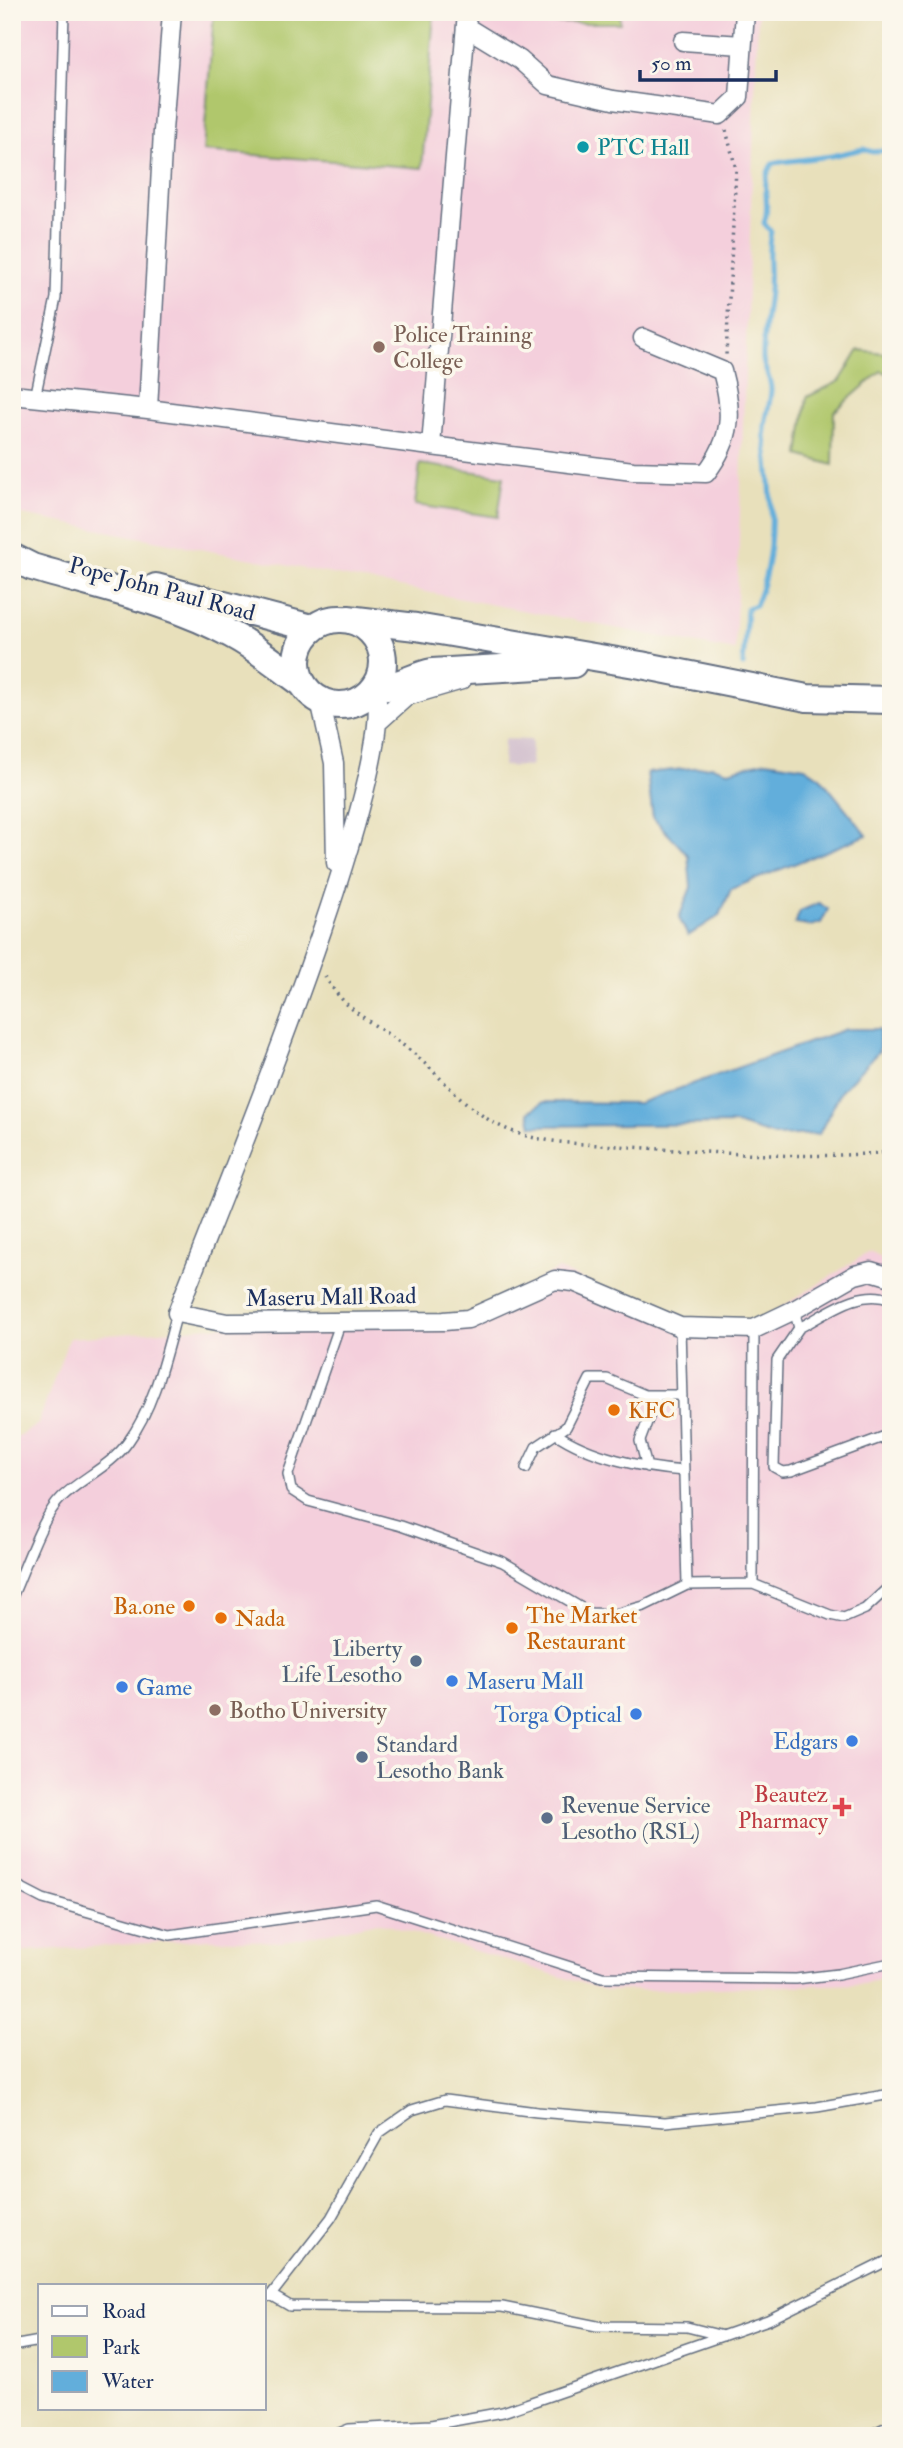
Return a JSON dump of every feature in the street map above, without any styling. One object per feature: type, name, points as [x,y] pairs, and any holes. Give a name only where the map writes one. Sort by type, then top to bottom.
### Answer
[{"type":"main road","name":"Pope John Paul Road","points":[[12,550],[312,628]]},
{"type":"main road","name":"Pope John Paul Road","points":[[12,557],[208,623],[252,647],[311,692]]},
{"type":"main road","points":[[348,619],[365,626],[381,645],[384,663],[375,688],[363,699],[349,705],[311,692],[297,659],[302,642],[312,628],[333,619],[348,619],[416,627],[641,665],[807,698],[891,699]]},
{"type":"main road","points":[[375,688],[390,686],[418,674],[561,664],[641,665]]},
{"type":"street","points":[[148,409],[172,12]]},
{"type":"street","points":[[467,19],[548,85],[612,100],[720,115],[739,97],[745,12]]},
{"type":"street","points":[[431,446],[467,19]]},
{"type":"street","points":[[683,41],[742,45]]},
{"type":"street","points":[[12,395],[148,409],[633,471],[706,473],[717,459],[730,426],[722,371],[643,338]]},
{"type":"street","points":[[378,722],[407,696],[427,687],[481,676],[490,669]]},
{"type":"street","points":[[177,1313],[314,956],[359,811],[378,722],[379,699],[375,688]]},
{"type":"street","points":[[311,692],[334,763],[336,858],[330,905]]},
{"type":"street","name":"Maseru Mall Road","points":[[177,1313],[227,1323],[468,1319],[555,1280],[574,1282],[680,1326],[754,1329],[794,1310],[855,1275],[871,1271],[891,1277]]},
{"type":"lane","points":[[35,398],[56,298],[64,12]]},
{"type":"lane","points":[[891,1300],[873,1295],[859,1297],[799,1328],[777,1360],[774,1468],[783,1472],[791,1471],[891,1434]]},
{"type":"lane","points":[[794,1310],[799,1328]]},
{"type":"lane","points":[[12,1597],[61,1498],[112,1459],[127,1444],[142,1419],[161,1369],[177,1313]]},
{"type":"lane","points":[[341,1321],[288,1474],[294,1495],[401,1527],[503,1562],[590,1613],[615,1614],[644,1606],[687,1585],[753,1584],[844,1618],[864,1609],[891,1585]]},
{"type":"lane","points":[[680,1326],[687,1585]]},
{"type":"lane","points":[[753,1584],[754,1329]]},
{"type":"lane","points":[[526,1468],[536,1447],[566,1427],[590,1379],[607,1379],[645,1395],[682,1395]]},
{"type":"lane","points":[[647,1467],[640,1441],[657,1395]]},
{"type":"lane","points":[[555,1433],[565,1440],[647,1467],[684,1471]]},
{"type":"lane","points":[[12,1883],[43,1899],[170,1934],[376,1905],[602,1977],[796,1979],[891,1963]]},
{"type":"lane","points":[[725,2336],[687,2327],[597,2326],[502,2307],[290,2305],[267,2296],[331,2218],[379,2133],[412,2110],[445,2100],[537,2112],[665,2122],[817,2107],[891,2094]]},
{"type":"lane","points":[[332,2436],[349,2430],[431,2425],[503,2412],[768,2320],[891,2259]]},
{"type":"lane","points":[[12,2346],[38,2341]]},
{"type":"lane","points":[[868,2436],[891,2424]]},
{"type":"path","points":[[720,115],[736,169],[729,344],[722,371]]},
{"type":"path","points":[[314,956],[337,998],[378,1030],[404,1045],[442,1082],[496,1124],[538,1139],[788,1158],[891,1152]]},
{"type":"shaded area","name":"Police Training College","points":[[12,12],[758,12],[735,651],[12,513]]},
{"type":"shaded area","points":[[504,739],[532,740],[531,767],[503,766]]},
{"type":"shaded area","name":"Maseru Mall","points":[[869,1252],[891,1263],[891,1974],[864,1984],[608,1991],[378,1922],[282,1942],[211,1939],[12,1952],[12,1441],[38,1424],[69,1338],[368,1315],[470,1316],[558,1269],[683,1323],[753,1325]]},
{"type":"green space","points":[[214,12],[434,12],[422,168],[203,151]]},
{"type":"green space","points":[[527,12],[620,12],[620,23],[527,23]]},
{"type":"green space","points":[[859,350],[891,354],[891,374],[881,371],[834,412],[833,465],[799,455],[807,397],[840,381]]},
{"type":"green space","points":[[420,464],[504,476],[498,517],[415,505]]},
{"type":"water","points":[[766,761],[805,767],[820,777],[867,835],[731,889],[720,915],[688,936],[679,918],[691,887],[688,855],[653,818],[647,773],[712,766],[728,771]]},
{"type":"water","points":[[819,903],[828,909],[821,923],[810,926],[795,924],[800,911]]},
{"type":"water","points":[[846,1029],[879,1029],[879,1051],[841,1091],[819,1134],[775,1136],[735,1124],[532,1126],[529,1112],[543,1102],[639,1103]]},
{"type":"waterway","points":[[743,665],[747,608],[755,605],[762,586],[770,544],[771,500],[765,432],[771,387],[763,360],[771,232],[764,223],[767,208],[766,178],[773,163],[863,149],[873,152],[891,149]]},
{"type":"place","name":"PTC Hall","points":[[583,147]]},
{"type":"place","name":"Police Training College","points":[[379,347]]},
{"type":"place","name":"KFC","points":[[614,1410]]},
{"type":"place","name":"Ba.one","points":[[189,1606]]},
{"type":"place","name":"Nada","points":[[221,1618]]},
{"type":"place","name":"The Market Restaurant","points":[[512,1628]]},
{"type":"place","name":"Liberty Life Lesotho","points":[[416,1661]]},
{"type":"place","name":"Maseru Mall","points":[[452,1681]]},
{"type":"place","name":"Game","points":[[122,1687]]},
{"type":"place","name":"Botho University","points":[[215,1710]]},
{"type":"place","name":"Torga Optical","points":[[636,1714]]},
{"type":"place","name":"Edgars","points":[[852,1741]]},
{"type":"place","name":"Standard Lesotho Bank","points":[[362,1757]]},
{"type":"place","name":"Beautez Pharmacy","points":[[842,1807]]},
{"type":"place","name":"Revenue Service Lesotho (RSL)","points":[[547,1818]]}]
